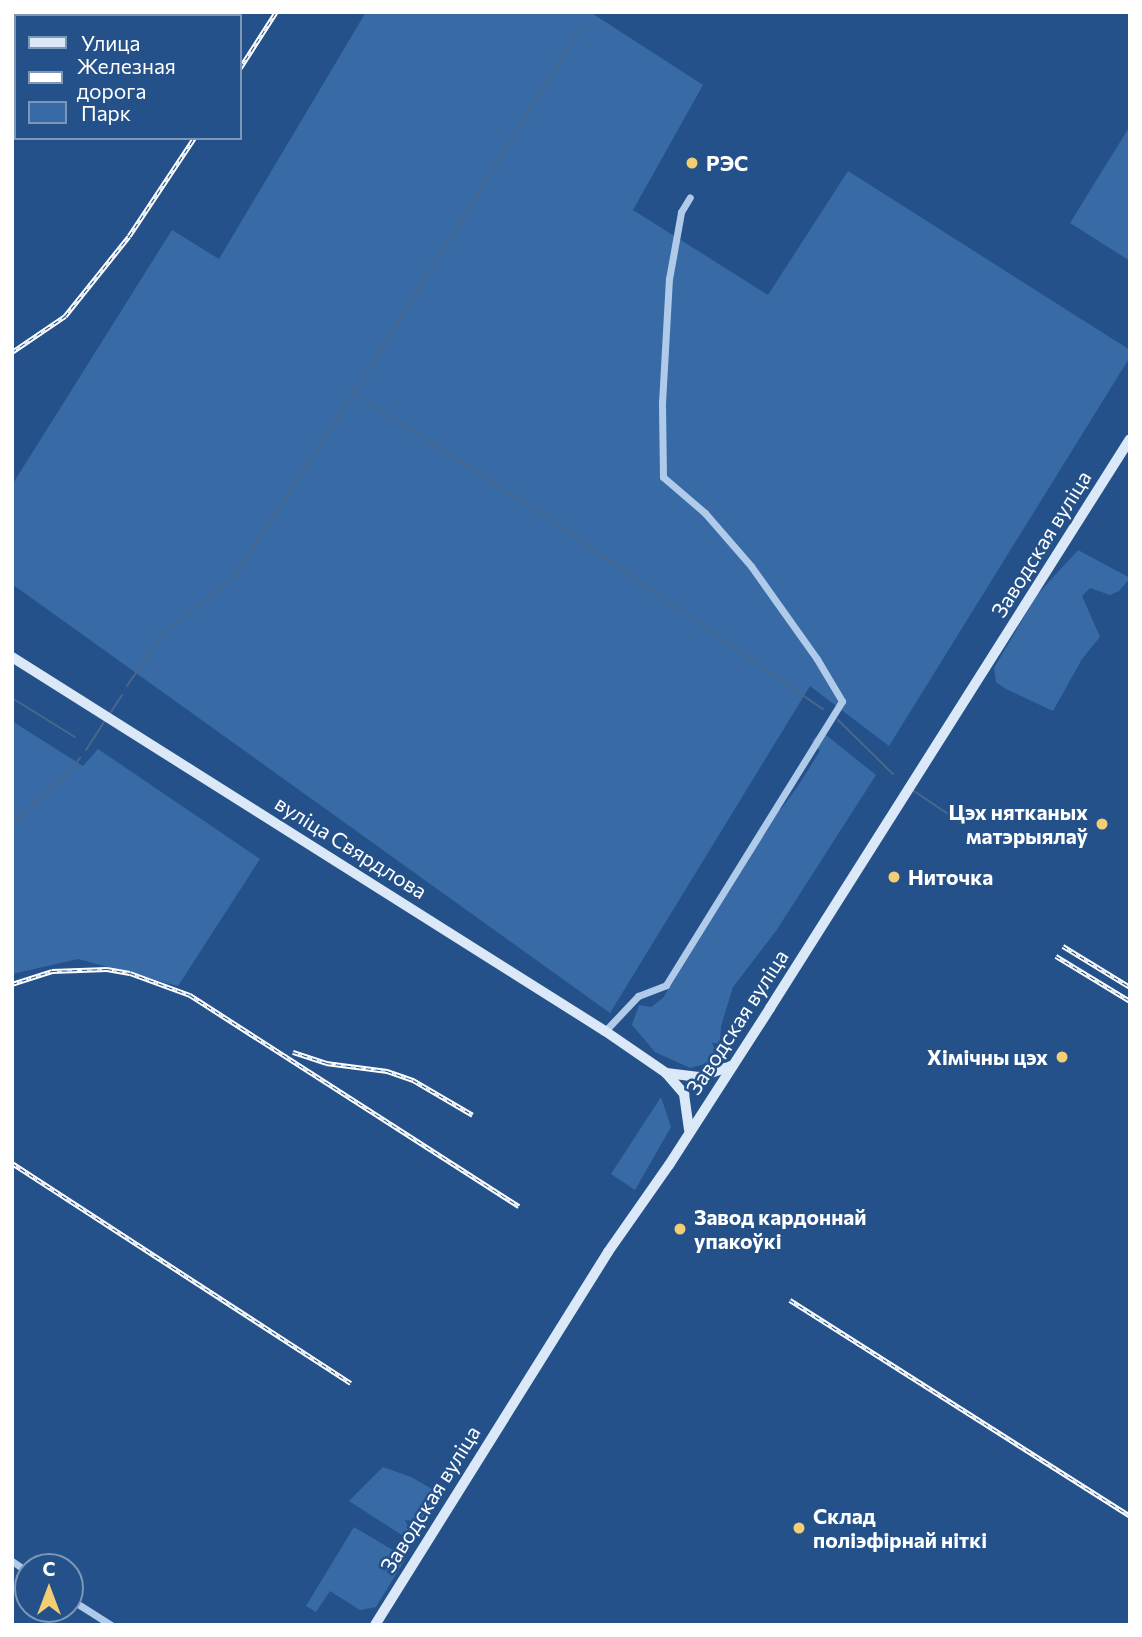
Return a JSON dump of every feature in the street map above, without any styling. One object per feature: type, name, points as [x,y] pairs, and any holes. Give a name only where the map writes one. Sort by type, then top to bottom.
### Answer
[{"type":"main road","name":"Заводская вуліца","points":[[375,1625],[522,1386],[733,1065],[1130,439]]},
{"type":"main road","name":"вуліца Свярдлова","points":[[12,657],[605,1031],[666,1073]]},
{"type":"main road","points":[[666,1073],[698,1077],[733,1065]]},
{"type":"main road","points":[[666,1073],[684,1094],[689,1131]]},
{"type":"street","points":[[605,1031],[638,996],[666,985],[842,701],[817,659],[751,566],[705,513],[663,477],[662,403],[668,279],[681,212],[690,197]]},
{"type":"street","points":[[84,1608],[111,1625]]},
{"type":"green space","points":[[366,12],[590,12],[703,85],[633,210],[768,295],[848,171],[1130,350],[1130,357],[889,746],[810,686],[610,1013],[12,584],[12,485],[172,230],[219,259]]},
{"type":"green space","points":[[1130,126],[1130,261],[1070,223]]},
{"type":"green space","points":[[1078,550],[1130,578],[1119,591],[1110,595],[1090,588],[1082,596],[1100,637],[1082,659],[1053,711],[996,682],[994,668],[1037,595]]},
{"type":"green space","points":[[12,721],[83,766],[98,749],[260,859],[178,986],[78,959],[12,974]]},
{"type":"green space","points":[[821,731],[876,775],[776,931],[733,987],[721,1026],[719,1060],[690,1068],[655,1052],[632,1025],[639,1005],[651,1007],[663,998],[748,861],[773,813],[781,809],[820,751],[812,741]]},
{"type":"green space","points":[[661,1097],[671,1127],[635,1190],[611,1174]]},
{"type":"green space","points":[[383,1467],[411,1477],[439,1493],[408,1539],[349,1501]]},
{"type":"green space","points":[[354,1527],[406,1558],[376,1607],[360,1610],[330,1591],[316,1612],[306,1606]]},
{"type":"waterway","points":[[127,686],[162,634],[232,579],[354,393],[582,25]]},
{"type":"waterway","points":[[355,394],[542,514],[823,709]]},
{"type":"waterway","points":[[111,712],[122,695]]},
{"type":"waterway","points":[[12,698],[75,737]]},
{"type":"waterway","points":[[838,720],[893,774]]},
{"type":"waterway","points":[[86,750],[104,722]]},
{"type":"waterway","points":[[12,823],[69,773],[80,758]]},
{"type":"waterway","points":[[914,791],[954,818]]},
{"type":"railway","points":[[242,65],[276,12]]},
{"type":"railway","points":[[12,352],[65,316],[129,236],[193,140]]},
{"type":"railway","points":[[1063,946],[1130,987]]},
{"type":"railway","points":[[1056,956],[1130,1001]]},
{"type":"railway","points":[[12,984],[52,971],[107,969],[130,973],[190,995],[519,1206]]},
{"type":"railway","points":[[293,1052],[326,1063],[387,1071],[413,1080],[473,1115]]},
{"type":"railway","points":[[12,1163],[351,1383]]},
{"type":"railway","points":[[790,1300],[1130,1516]]},
{"type":"place","name":"РЭС","points":[[692,163]]},
{"type":"place","name":"Цэх нятканых матэрыялаў","points":[[1102,824]]},
{"type":"place","name":"Ниточка","points":[[894,877]]},
{"type":"place","name":"Хімічны цэх","points":[[1062,1057]]},
{"type":"place","name":"Завод кардоннай упакоўкі","points":[[680,1229]]},
{"type":"place","name":"Склад поліэфірнай ніткі","points":[[799,1528]]}]
